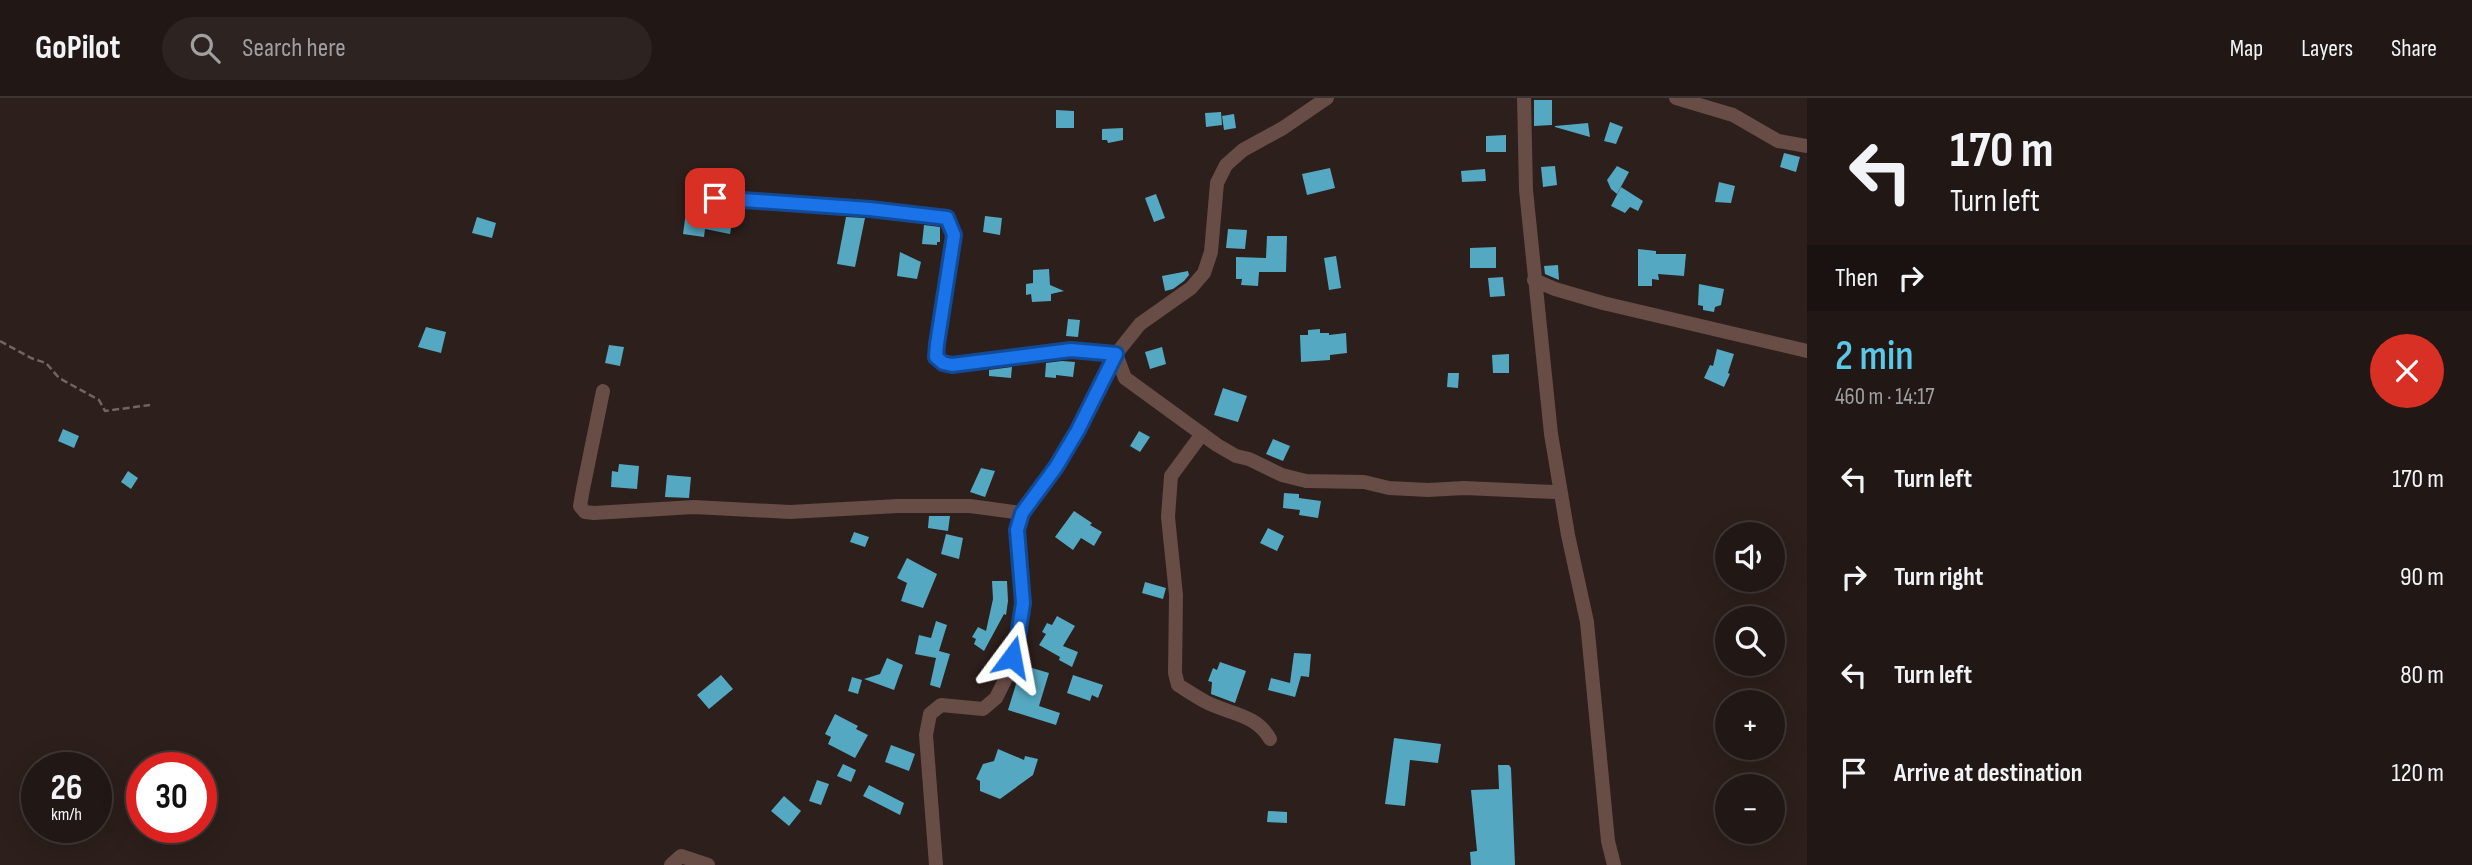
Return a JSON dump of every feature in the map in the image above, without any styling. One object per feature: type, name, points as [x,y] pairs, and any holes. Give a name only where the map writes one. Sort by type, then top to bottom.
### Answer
[{"type":"street","points":[[936,865],[926,735],[930,714],[941,705],[983,709],[996,698],[1006,678],[1018,636],[1023,603],[1017,530],[1022,513],[1056,467],[1078,430],[1116,354],[1140,324],[1191,288],[1204,273],[1211,252],[1217,183],[1226,165],[1243,150],[1283,128],[1327,98]]},
{"type":"street","points":[[1524,98],[1526,190],[1551,433],[1567,535],[1587,622],[1608,841],[1614,865]]},
{"type":"street","points":[[1676,98],[1733,115],[1778,141],[1807,146]]},
{"type":"street","points":[[715,198],[870,209],[947,218],[954,235],[937,344],[936,357],[943,363],[952,365],[1071,350],[1116,354]]},
{"type":"street","points":[[1534,280],[1602,303],[1807,351]]},
{"type":"street","points":[[1116,354],[1125,378],[1202,435],[1236,456],[1249,458],[1282,475],[1306,481],[1364,482],[1389,488],[1555,492]]},
{"type":"street","points":[[603,391],[580,506],[585,512],[694,507],[790,512],[880,506],[957,506],[1022,513]]},
{"type":"street","points":[[1202,435],[1171,476],[1168,517],[1176,604],[1175,673],[1178,685],[1209,703],[1251,719],[1261,725],[1270,739]]},
{"type":"street","points":[[671,865],[681,856],[708,865]]},
{"type":"path","points":[[0,341],[46,363],[59,377],[99,400],[105,411],[150,405]]},
{"type":"building","points":[[1534,100],[1552,100],[1552,125],[1534,126]]},
{"type":"building","points":[[1056,110],[1074,111],[1074,128],[1056,128]]},
{"type":"building","points":[[1221,112],[1222,125],[1206,127],[1205,113]]},
{"type":"building","points":[[1234,114],[1236,128],[1224,130],[1222,116]]},
{"type":"building","points":[[1610,122],[1623,127],[1616,144],[1604,141]]},
{"type":"building","points":[[1588,123],[1590,137],[1555,127],[1555,126]]},
{"type":"building","points":[[1123,128],[1123,140],[1108,143],[1107,140],[1102,140],[1102,129]]},
{"type":"building","points":[[1506,135],[1506,152],[1486,152],[1486,136]]},
{"type":"building","points":[[1784,153],[1800,157],[1796,172],[1780,167]]},
{"type":"building","points":[[1555,166],[1557,185],[1543,187],[1541,167]]},
{"type":"building","points":[[1617,166],[1629,172],[1617,194],[1607,180]]},
{"type":"building","points":[[1330,168],[1335,188],[1307,195],[1302,174]]},
{"type":"building","points":[[1485,169],[1486,181],[1462,182],[1461,171]]},
{"type":"building","points":[[1719,182],[1735,186],[1731,203],[1715,202]]},
{"type":"building","points":[[1621,187],[1643,201],[1638,211],[1630,207],[1625,213],[1611,206]]},
{"type":"building","points":[[1156,194],[1165,218],[1154,222],[1145,198]]},
{"type":"building","points":[[698,208],[734,210],[730,234],[705,229],[704,237],[683,234],[686,212],[694,214]]},
{"type":"building","points":[[985,216],[1002,218],[1000,235],[983,232]]},
{"type":"building","points":[[477,217],[496,223],[492,238],[472,233]]},
{"type":"building","points":[[846,217],[865,218],[855,267],[837,264]]},
{"type":"building","points":[[924,225],[940,227],[940,242],[937,242],[937,245],[922,244]]},
{"type":"building","points":[[1228,229],[1247,230],[1245,249],[1226,248]]},
{"type":"building","points":[[1267,236],[1287,236],[1286,272],[1259,272],[1258,286],[1241,285],[1242,279],[1236,279],[1236,257],[1266,258]]},
{"type":"building","points":[[1496,247],[1496,268],[1470,268],[1470,248]]},
{"type":"building","points":[[1638,249],[1656,251],[1656,254],[1686,254],[1684,276],[1658,274],[1659,280],[1652,279],[1652,286],[1638,286]]},
{"type":"building","points":[[900,252],[921,262],[917,279],[897,276]]},
{"type":"building","points":[[1336,256],[1341,288],[1329,290],[1324,258]]},
{"type":"building","points":[[1558,265],[1559,280],[1545,274],[1544,266]]},
{"type":"building","points":[[1049,269],[1050,285],[1064,291],[1051,294],[1051,301],[1032,302],[1031,294],[1026,295],[1026,284],[1033,283],[1033,270]]},
{"type":"building","points":[[1188,271],[1189,275],[1184,281],[1165,291],[1162,276]]},
{"type":"building","points":[[1503,277],[1505,296],[1490,297],[1488,278]]},
{"type":"building","points":[[1699,284],[1724,289],[1721,305],[1715,307],[1714,312],[1703,310],[1703,306],[1698,305]]},
{"type":"building","points":[[1068,319],[1080,320],[1078,337],[1066,336]]},
{"type":"building","points":[[426,327],[446,332],[441,353],[418,347]]},
{"type":"building","points":[[1320,329],[1320,333],[1329,335],[1346,333],[1347,353],[1330,355],[1330,360],[1301,362],[1300,335],[1308,335],[1308,330]]},
{"type":"building","points":[[609,345],[624,347],[620,366],[605,363]]},
{"type":"building","points":[[1162,347],[1166,364],[1150,369],[1145,352]]},
{"type":"building","points":[[1717,349],[1734,354],[1724,387],[1704,378],[1710,365],[1713,366]]},
{"type":"building","points":[[1509,354],[1509,373],[1493,373],[1492,355]]},
{"type":"building","points":[[1075,362],[1073,377],[1045,377],[1046,363]]},
{"type":"building","points":[[1012,367],[1011,378],[989,376],[989,370]]},
{"type":"building","points":[[1448,373],[1459,373],[1458,388],[1447,387]]},
{"type":"building","points":[[1223,388],[1247,396],[1238,422],[1214,415]]},
{"type":"building","points":[[63,429],[79,436],[74,448],[58,441]]},
{"type":"building","points":[[1139,431],[1150,437],[1140,452],[1130,446]]},
{"type":"building","points":[[1273,439],[1290,446],[1283,461],[1266,454]]},
{"type":"building","points":[[619,464],[639,466],[637,489],[611,487],[612,471],[618,472]]},
{"type":"building","points":[[981,468],[995,471],[985,497],[970,492]]},
{"type":"building","points":[[128,471],[138,478],[131,489],[121,482]]},
{"type":"building","points":[[667,475],[691,477],[689,498],[665,497]]},
{"type":"building","points":[[1284,493],[1299,494],[1299,498],[1321,501],[1318,518],[1299,515],[1300,510],[1283,508]]},
{"type":"building","points":[[1074,511],[1102,532],[1094,546],[1081,538],[1073,550],[1055,537]]},
{"type":"building","points":[[929,516],[950,516],[948,531],[928,528]]},
{"type":"building","points":[[1268,528],[1284,536],[1277,551],[1260,543]]},
{"type":"building","points":[[854,532],[869,537],[865,547],[850,542]]},
{"type":"building","points":[[946,534],[963,538],[959,559],[941,554]]},
{"type":"building","points":[[907,558],[937,574],[923,608],[901,601],[907,583],[897,578]]},
{"type":"building","points":[[992,581],[1007,581],[1008,601],[1006,615],[1004,614],[984,651],[974,644],[976,639],[972,637],[978,627],[986,631],[993,599]]},
{"type":"building","points":[[1145,582],[1166,588],[1163,599],[1142,593]]},
{"type":"building","points":[[1057,616],[1075,626],[1063,646],[1078,652],[1072,667],[1039,645],[1046,634],[1042,632],[1047,623],[1052,625]]},
{"type":"building","points":[[936,621],[947,625],[939,651],[950,654],[940,688],[930,685],[936,658],[915,654],[919,635],[931,638]]},
{"type":"building","points":[[1294,653],[1311,654],[1309,677],[1301,676],[1295,697],[1268,690],[1271,678],[1290,683]]},
{"type":"building","points":[[887,658],[903,665],[894,690],[864,679],[880,674]]},
{"type":"building","points":[[1220,662],[1246,671],[1235,703],[1211,694],[1212,682],[1208,681],[1213,668],[1217,670]]},
{"type":"building","points":[[1022,665],[1049,673],[1039,706],[1060,713],[1056,725],[1008,710]]},
{"type":"building","points":[[721,675],[733,689],[709,709],[697,695]]},
{"type":"building","points":[[1073,675],[1103,685],[1098,698],[1092,695],[1090,701],[1067,693]]},
{"type":"building","points":[[852,677],[862,680],[858,694],[848,691]]},
{"type":"building","points":[[835,714],[858,726],[856,729],[868,735],[855,758],[828,744],[831,737],[825,734]]},
{"type":"building","points":[[1394,738],[1441,744],[1438,763],[1410,760],[1405,806],[1385,804]]},
{"type":"building","points":[[891,745],[915,754],[909,771],[885,762]]},
{"type":"building","points":[[998,749],[1024,760],[1025,756],[1038,759],[1033,775],[1000,799],[980,791],[980,781],[976,779],[983,764],[994,761]]},
{"type":"building","points":[[843,764],[856,770],[851,782],[837,776]]},
{"type":"building","points":[[1498,765],[1509,765],[1511,768],[1515,865],[1471,865],[1470,852],[1477,851],[1471,790],[1499,789]]},
{"type":"building","points":[[817,780],[829,784],[821,805],[809,801]]},
{"type":"building","points":[[869,785],[904,803],[900,815],[863,796]]},
{"type":"building","points":[[784,796],[801,811],[789,826],[771,811]]},
{"type":"building","points":[[1268,811],[1287,812],[1287,823],[1267,822]]},
{"type":"route","points":[[715,198],[870,209],[947,218],[954,235],[937,344],[936,357],[943,363],[952,365],[1071,350],[1116,354],[1078,430],[1056,467],[1022,513],[1017,530],[1023,603],[1012,657]]}]
